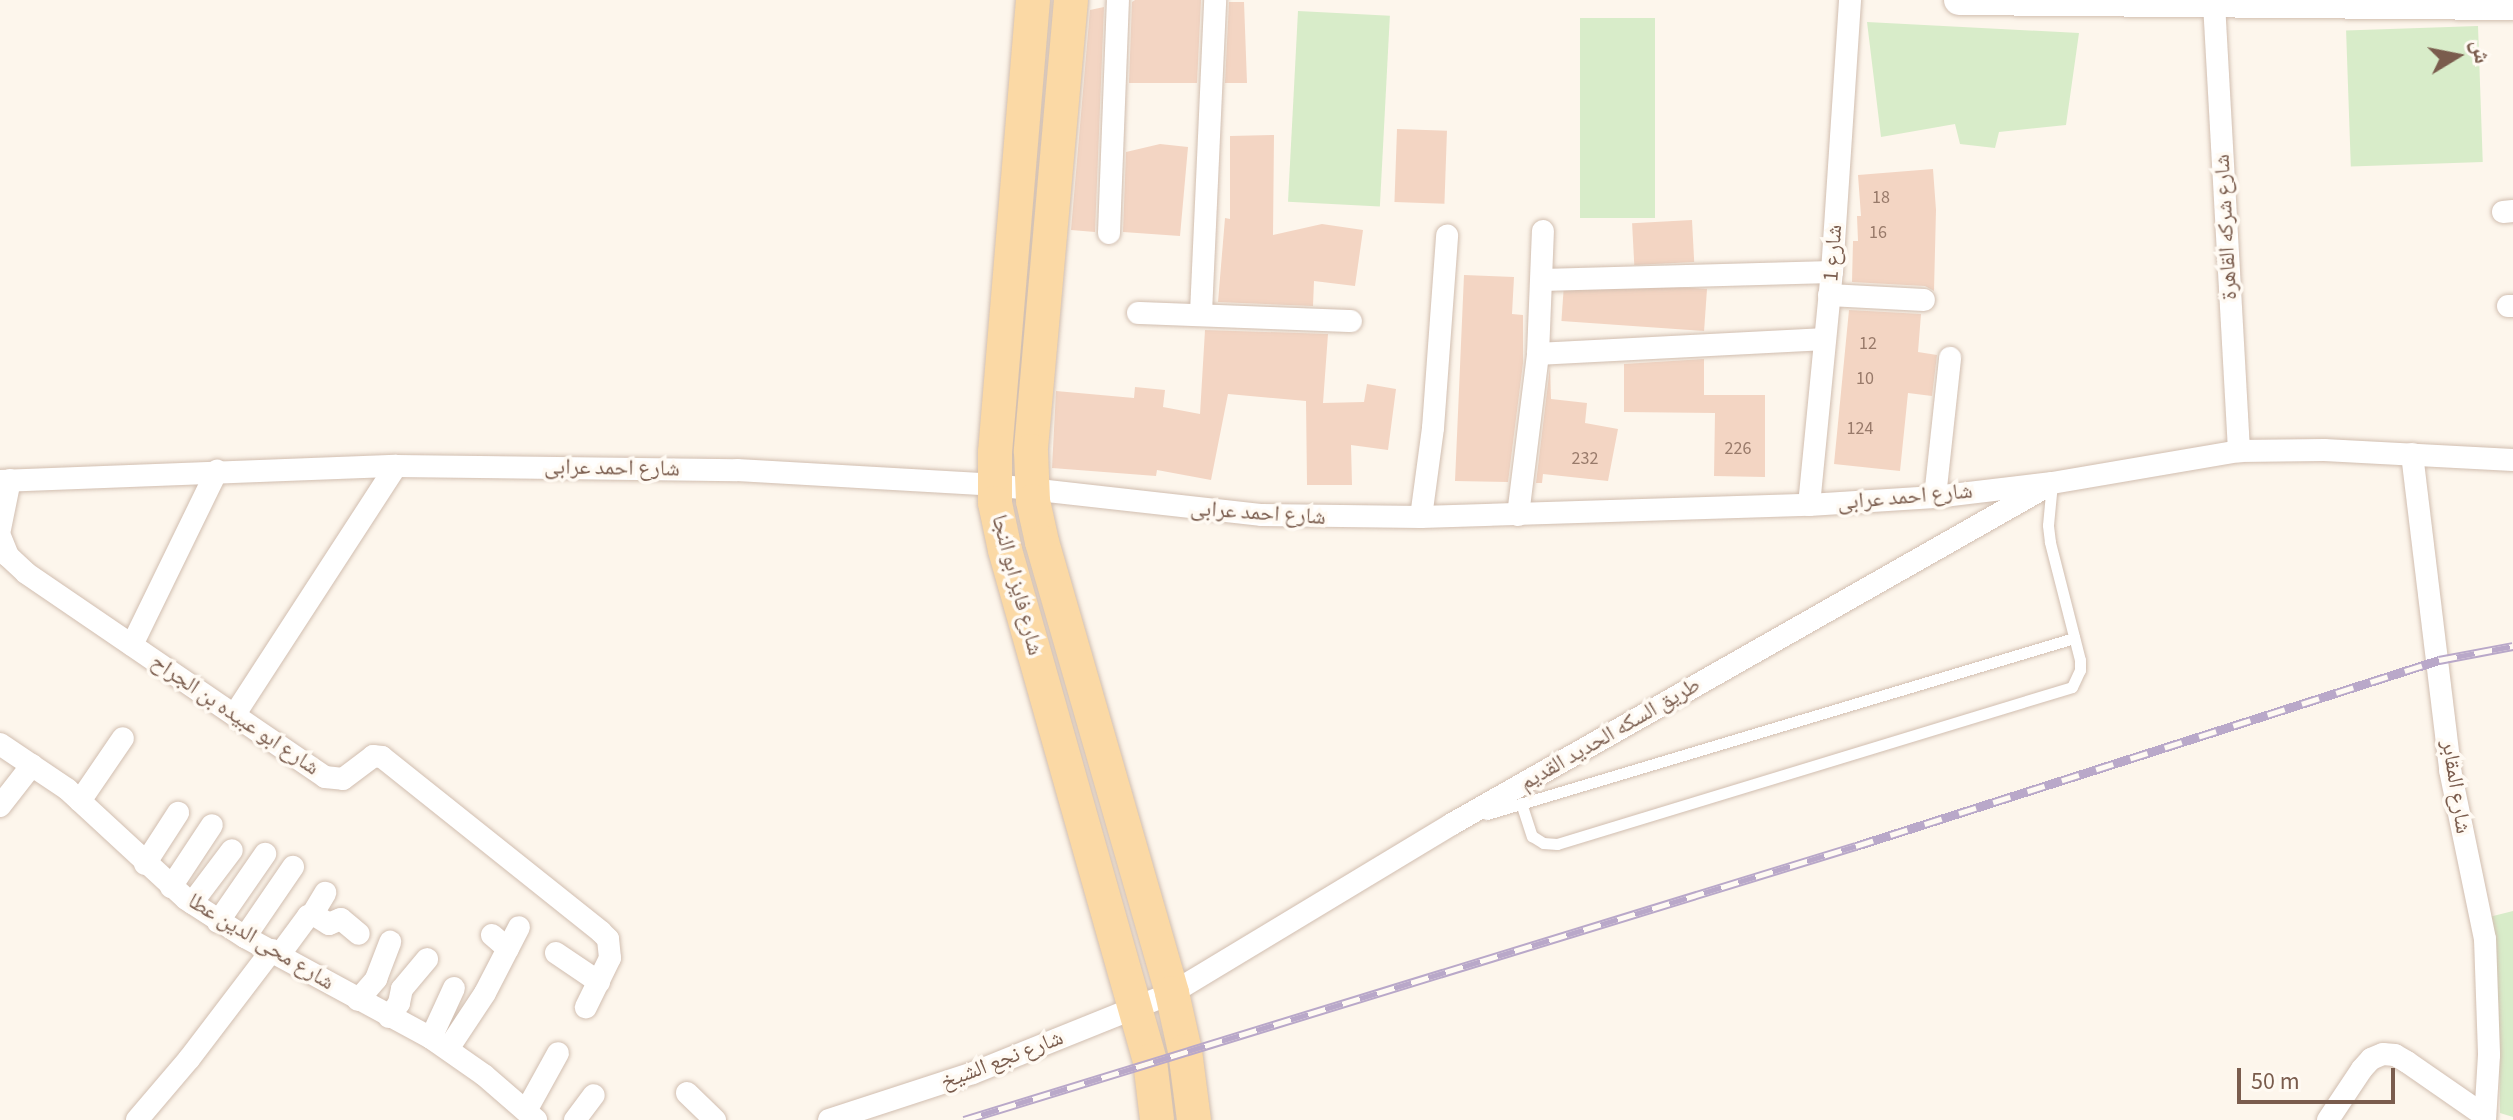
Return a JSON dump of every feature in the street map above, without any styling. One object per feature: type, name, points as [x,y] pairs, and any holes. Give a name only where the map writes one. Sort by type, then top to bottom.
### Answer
[{"type":"main road","name":"شارع فايز ابو النجا","points":[[1033,0],[994,485],[1005,550],[1150,1061],[1157,1120]]},
{"type":"main road","name":"شارع فايز ابو النجا","points":[[1071,0],[1031,451],[1032,492],[1042,542],[1172,993],[1185,1051],[1194,1120]]},
{"type":"main road","points":[[1959,0],[2513,5]]},
{"type":"street","points":[[1109,233],[1118,0]]},
{"type":"street","points":[[1201,313],[1215,0]]},
{"type":"street","name":"شارع 1","points":[[1809,505],[1832,272],[1850,0]]},
{"type":"street","name":"شارع شركه القاهرة","points":[[2214,3],[2239,451]]},
{"type":"street","points":[[1518,515],[1538,354],[1543,231]]},
{"type":"street","points":[[1421,517],[1435,398],[1447,236]]},
{"type":"street","points":[[1542,280],[1832,272]]},
{"type":"street","points":[[1829,295],[1924,300]]},
{"type":"street","points":[[1138,313],[1351,321]]},
{"type":"street","points":[[1538,354],[1825,339]]},
{"type":"street","points":[[1935,497],[1950,358]]},
{"type":"street","name":"شارع احمد عرابى","points":[[5,480],[396,466],[737,470],[994,485],[1032,492],[1262,515],[1421,517],[1809,505],[1935,497],[2052,483],[2239,451],[2412,454],[2513,460]]},
{"type":"street","name":"شارع المقابر","points":[[2412,454],[2450,770],[2485,939],[2489,1055],[2485,1118]]},
{"type":"street","points":[[235,714],[396,466]]},
{"type":"street","points":[[132,645],[217,471]]},
{"type":"street","points":[[0,529],[5,480]]},
{"type":"street","name":"طريق السكه الحديد القديم","points":[[1172,993],[1452,824],[2052,483]]},
{"type":"street","name":"شارع ابو عبيده بن الجراح","points":[[0,536],[8,556],[26,573],[334,780],[343,779],[373,756],[382,757],[601,932],[608,939],[610,958],[586,1007]]},
{"type":"street","points":[[80,801],[123,738]]},
{"type":"street","name":"شارع محى الدين عطا","points":[[0,744],[80,801],[171,887],[218,922],[439,1043],[531,1115]]},
{"type":"street","points":[[0,806],[32,765]]},
{"type":"street","points":[[145,864],[178,813]]},
{"type":"street","points":[[171,887],[212,825]]},
{"type":"street","points":[[192,903],[232,850]]},
{"type":"street","points":[[218,922],[265,854]]},
{"type":"street","points":[[245,937],[293,867]]},
{"type":"street","points":[[137,1120],[305,918],[312,915],[325,893]]},
{"type":"street","points":[[312,915],[329,924],[341,919],[359,934]]},
{"type":"street","points":[[439,1043],[473,1013],[500,942],[519,927]]},
{"type":"street","points":[[358,1000],[376,979],[390,942]]},
{"type":"street","points":[[556,953],[599,982]]},
{"type":"street","points":[[389,1017],[401,1000],[402,989],[427,959]]},
{"type":"street","points":[[439,1043],[454,988]]},
{"type":"street","name":"شارع نجع الشيخ","points":[[829,1120],[973,1073],[1172,993]]},
{"type":"street","points":[[531,1115],[558,1053]]},
{"type":"street","points":[[2328,1120],[2362,1069],[2371,1059],[2383,1054],[2407,1062],[2485,1118]]},
{"type":"street","points":[[687,1093],[715,1120]]},
{"type":"street","points":[[575,1120],[594,1095]]},
{"type":"lane","points":[[1521,803],[1532,836],[1543,843],[1557,844],[2064,691],[2078,679],[2080,670],[2050,542],[2048,525],[2052,483]]},
{"type":"lane","points":[[1452,824],[2074,638]]},
{"type":"green space","points":[[1298,11],[1390,16],[1380,207],[1288,202]]},
{"type":"green space","points":[[1580,18],[1655,18],[1655,218],[1580,218]]},
{"type":"green space","points":[[1867,22],[2079,33],[2066,125],[1999,132],[1995,148],[1960,144],[1955,124],[1881,137]]},
{"type":"green space","points":[[2478,26],[2483,162],[2351,167],[2346,31]]},
{"type":"green space","points":[[2513,911],[2513,1117],[2500,1113],[2499,1009],[2489,917]]},
{"type":"building","points":[[1201,0],[1197,83],[1129,83],[1132,2]]},
{"type":"building","points":[[1229,2],[1244,2],[1247,83],[1225,83]]},
{"type":"building","points":[[1104,7],[1095,232],[1071,230],[1090,10]]},
{"type":"building","points":[[1397,129],[1447,131],[1444,204],[1394,202]]},
{"type":"building","points":[[1274,135],[1273,235],[1322,224],[1363,230],[1355,286],[1314,281],[1313,306],[1218,302],[1225,218],[1230,219],[1230,136]]},
{"type":"building","points":[[1160,144],[1188,147],[1180,236],[1123,232],[1126,152]]},
{"type":"building","points":[[1933,169],[1936,210],[1934,291],[1925,286],[1852,282],[1853,241],[1858,241],[1857,216],[1861,216],[1858,175]]},
{"type":"building","points":[[1692,220],[1694,262],[1634,265],[1632,223]]},
{"type":"building","points":[[1464,275],[1514,277],[1512,314],[1523,315],[1523,363],[1508,482],[1455,481]]},
{"type":"building","points":[[1564,279],[1707,289],[1704,331],[1561,321]]},
{"type":"building","points":[[1849,310],[1921,314],[1918,352],[1937,355],[1932,396],[1908,393],[1900,471],[1834,464]]},
{"type":"building","points":[[1205,330],[1328,334],[1323,403],[1364,402],[1367,384],[1396,389],[1388,450],[1351,445],[1352,485],[1307,485],[1306,401],[1228,394],[1211,480],[1157,470],[1156,476],[1052,468],[1056,391],[1134,398],[1135,387],[1165,390],[1163,407],[1200,414]]},
{"type":"building","points":[[1704,359],[1704,395],[1765,395],[1765,477],[1714,476],[1715,413],[1624,412],[1624,364]]},
{"type":"building","points":[[1550,367],[1551,399],[1587,403],[1585,423],[1618,429],[1608,481],[1543,474],[1542,483],[1536,483]]},
{"type":"railway","points":[[964,1120],[1856,846],[2439,660],[2513,646]]}]
